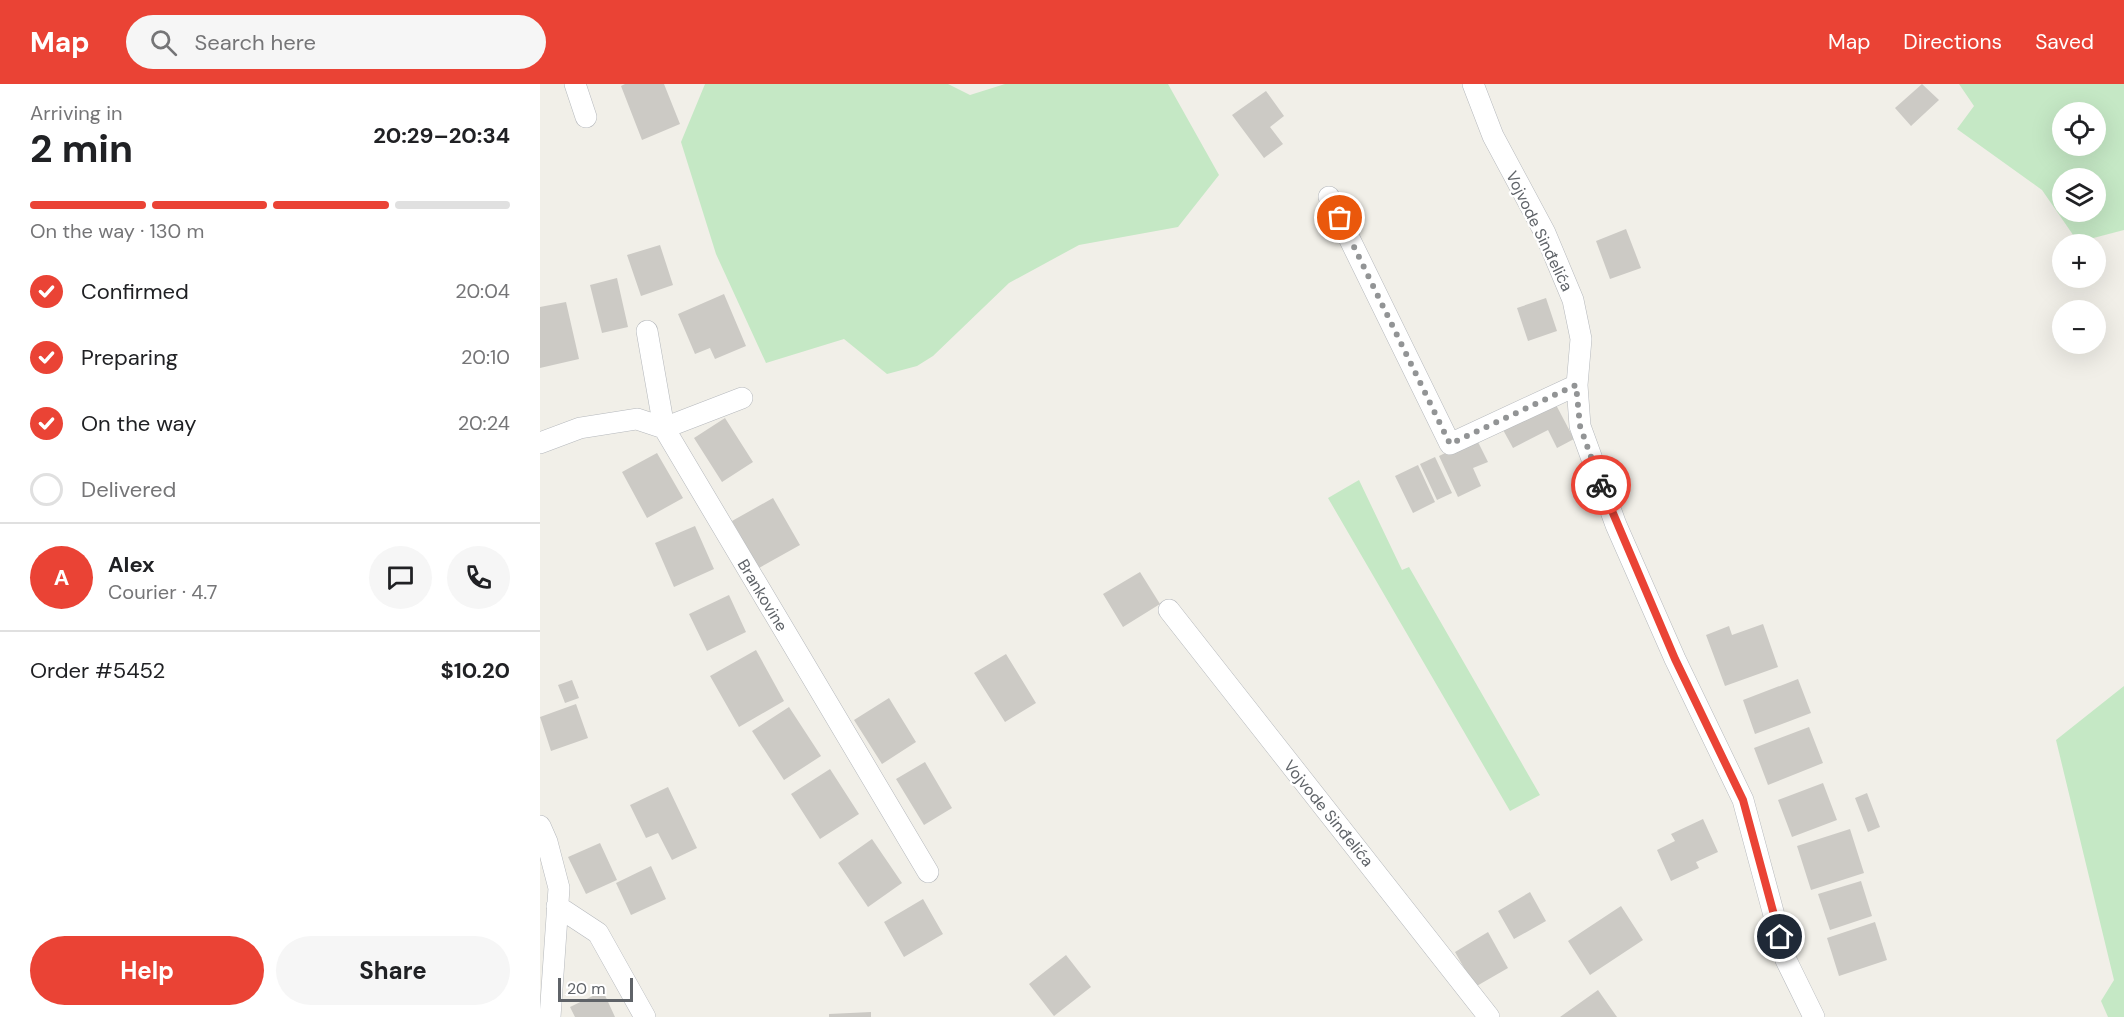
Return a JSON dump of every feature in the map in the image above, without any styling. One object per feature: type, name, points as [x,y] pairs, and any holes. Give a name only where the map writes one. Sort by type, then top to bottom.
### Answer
[{"type":"street","points":[[575,84],[586,117]]},
{"type":"street","name":"Vojvode Sinđelića","points":[[1473,84],[1493,136],[1545,233],[1573,300],[1581,339],[1576,385],[1580,426],[1616,525],[1675,659],[1743,800],[1786,960],[1814,1017]]},
{"type":"street","points":[[1329,197],[1450,444],[1576,385]]},
{"type":"street","points":[[647,331],[664,428]]},
{"type":"street","points":[[540,442],[580,428],[637,418],[664,428],[742,398]]},
{"type":"street","name":"Brankovine","points":[[664,428],[928,872]]},
{"type":"street","name":"Vojvode Sinđelića","points":[[1169,610],[1489,1017]]},
{"type":"street","points":[[540,826],[547,842],[559,888],[552,1007]]},
{"type":"street","points":[[557,906],[598,933],[645,1017]]},
{"type":"green space","points":[[705,84],[948,84],[970,95],[1005,84],[1168,84],[1219,175],[1178,227],[1079,245],[1009,283],[933,356],[917,366],[887,374],[844,339],[766,363],[716,254],[681,142]]},
{"type":"green space","points":[[1959,84],[2124,84],[2124,230],[2106,235],[2072,234],[2064,222],[2106,222],[2106,168],[2052,168],[2052,204],[2042,190],[1957,129],[1974,106]]},
{"type":"green space","points":[[1359,480],[1402,570],[1409,567],[1540,795],[1510,811],[1328,498]]},
{"type":"green space","points":[[2124,686],[2124,1017],[2108,1017],[2101,1001],[2114,980],[2056,740]]},
{"type":"building","points":[[625,84],[664,84],[680,124],[642,140],[621,86]]},
{"type":"building","points":[[1922,84],[1939,100],[1911,126],[1895,108]]},
{"type":"building","points":[[1266,91],[1284,116],[1270,127],[1283,144],[1264,158],[1232,115]]},
{"type":"building","points":[[1626,229],[1641,268],[1610,279],[1596,241]]},
{"type":"building","points":[[660,245],[673,285],[641,296],[627,255]]},
{"type":"building","points":[[617,278],[628,327],[602,333],[590,285]]},
{"type":"building","points":[[724,294],[746,346],[715,359],[710,348],[695,354],[678,314]]},
{"type":"building","points":[[1546,298],[1557,331],[1528,341],[1517,308]]},
{"type":"building","points":[[566,302],[579,359],[540,368],[540,307]]},
{"type":"building","points":[[1554,401],[1574,439],[1557,448],[1548,430],[1513,448],[1502,428]]},
{"type":"building","points":[[725,418],[753,462],[722,482],[694,438]]},
{"type":"building","points":[[1476,438],[1488,462],[1473,468],[1481,486],[1458,497],[1439,456]]},
{"type":"building","points":[[657,453],[683,498],[647,518],[622,472]]},
{"type":"building","points":[[1435,457],[1452,493],[1437,500],[1420,464]]},
{"type":"building","points":[[1418,465],[1435,502],[1413,513],[1395,476]]},
{"type":"building","points":[[773,498],[800,545],[759,568],[732,521]]},
{"type":"building","points":[[695,526],[714,569],[674,587],[655,543]]},
{"type":"building","points":[[1140,572],[1160,604],[1123,627],[1103,594]]},
{"type":"building","points":[[729,595],[746,632],[707,651],[689,614]]},
{"type":"building","points":[[1763,624],[1778,667],[1725,686],[1706,635],[1729,626],[1732,635]]},
{"type":"building","points":[[756,650],[784,701],[739,727],[710,676]]},
{"type":"building","points":[[1006,654],[1036,703],[1005,722],[974,673]]},
{"type":"building","points":[[1798,679],[1811,713],[1755,734],[1743,700]]},
{"type":"building","points":[[572,680],[579,698],[565,703],[558,685]]},
{"type":"building","points":[[889,698],[916,742],[882,764],[854,720]]},
{"type":"building","points":[[576,704],[588,738],[551,751],[540,717]]},
{"type":"building","points":[[789,707],[821,756],[784,780],[752,731]]},
{"type":"building","points":[[1809,727],[1823,763],[1768,785],[1754,748]]},
{"type":"building","points":[[925,762],[952,808],[924,825],[896,779]]},
{"type":"building","points":[[830,769],[859,814],[820,839],[791,794]]},
{"type":"building","points":[[1823,783],[1837,820],[1792,837],[1778,800]]},
{"type":"building","points":[[668,787],[697,848],[672,860],[658,833],[646,838],[630,805]]},
{"type":"building","points":[[1867,793],[1880,827],[1868,832],[1855,798]]},
{"type":"building","points":[[1703,819],[1718,852],[1696,862],[1699,868],[1671,881],[1657,850],[1675,841],[1671,834]]},
{"type":"building","points":[[1850,829],[1864,873],[1811,890],[1797,846]]},
{"type":"building","points":[[872,839],[902,883],[868,907],[838,863]]},
{"type":"building","points":[[600,843],[617,880],[586,894],[568,857]]},
{"type":"building","points":[[651,866],[666,899],[631,915],[616,883]]},
{"type":"building","points":[[1861,881],[1872,916],[1830,930],[1818,894]]},
{"type":"building","points":[[1530,892],[1546,921],[1514,939],[1498,911]]},
{"type":"building","points":[[923,899],[943,934],[904,957],[884,922]]},
{"type":"building","points":[[1621,906],[1643,940],[1590,975],[1568,941]]},
{"type":"building","points":[[1875,922],[1887,960],[1839,976],[1827,938]]},
{"type":"building","points":[[1488,932],[1508,968],[1475,987],[1455,952]]},
{"type":"building","points":[[1066,955],[1091,987],[1054,1016],[1029,984]]},
{"type":"building","points":[[1598,990],[1617,1017],[1560,1017]]},
{"type":"building","points":[[603,991],[615,1017],[575,1017],[570,1007]]},
{"type":"building","points":[[871,1012],[871,1017],[829,1017],[829,1014]]},
{"type":"way so far","points":[[1340,218],[1450,444],[1576,385],[1580,426],[1601,485]]},
{"type":"route","points":[[1601,485],[1616,525],[1675,659],[1743,800],[1780,937]]}]
